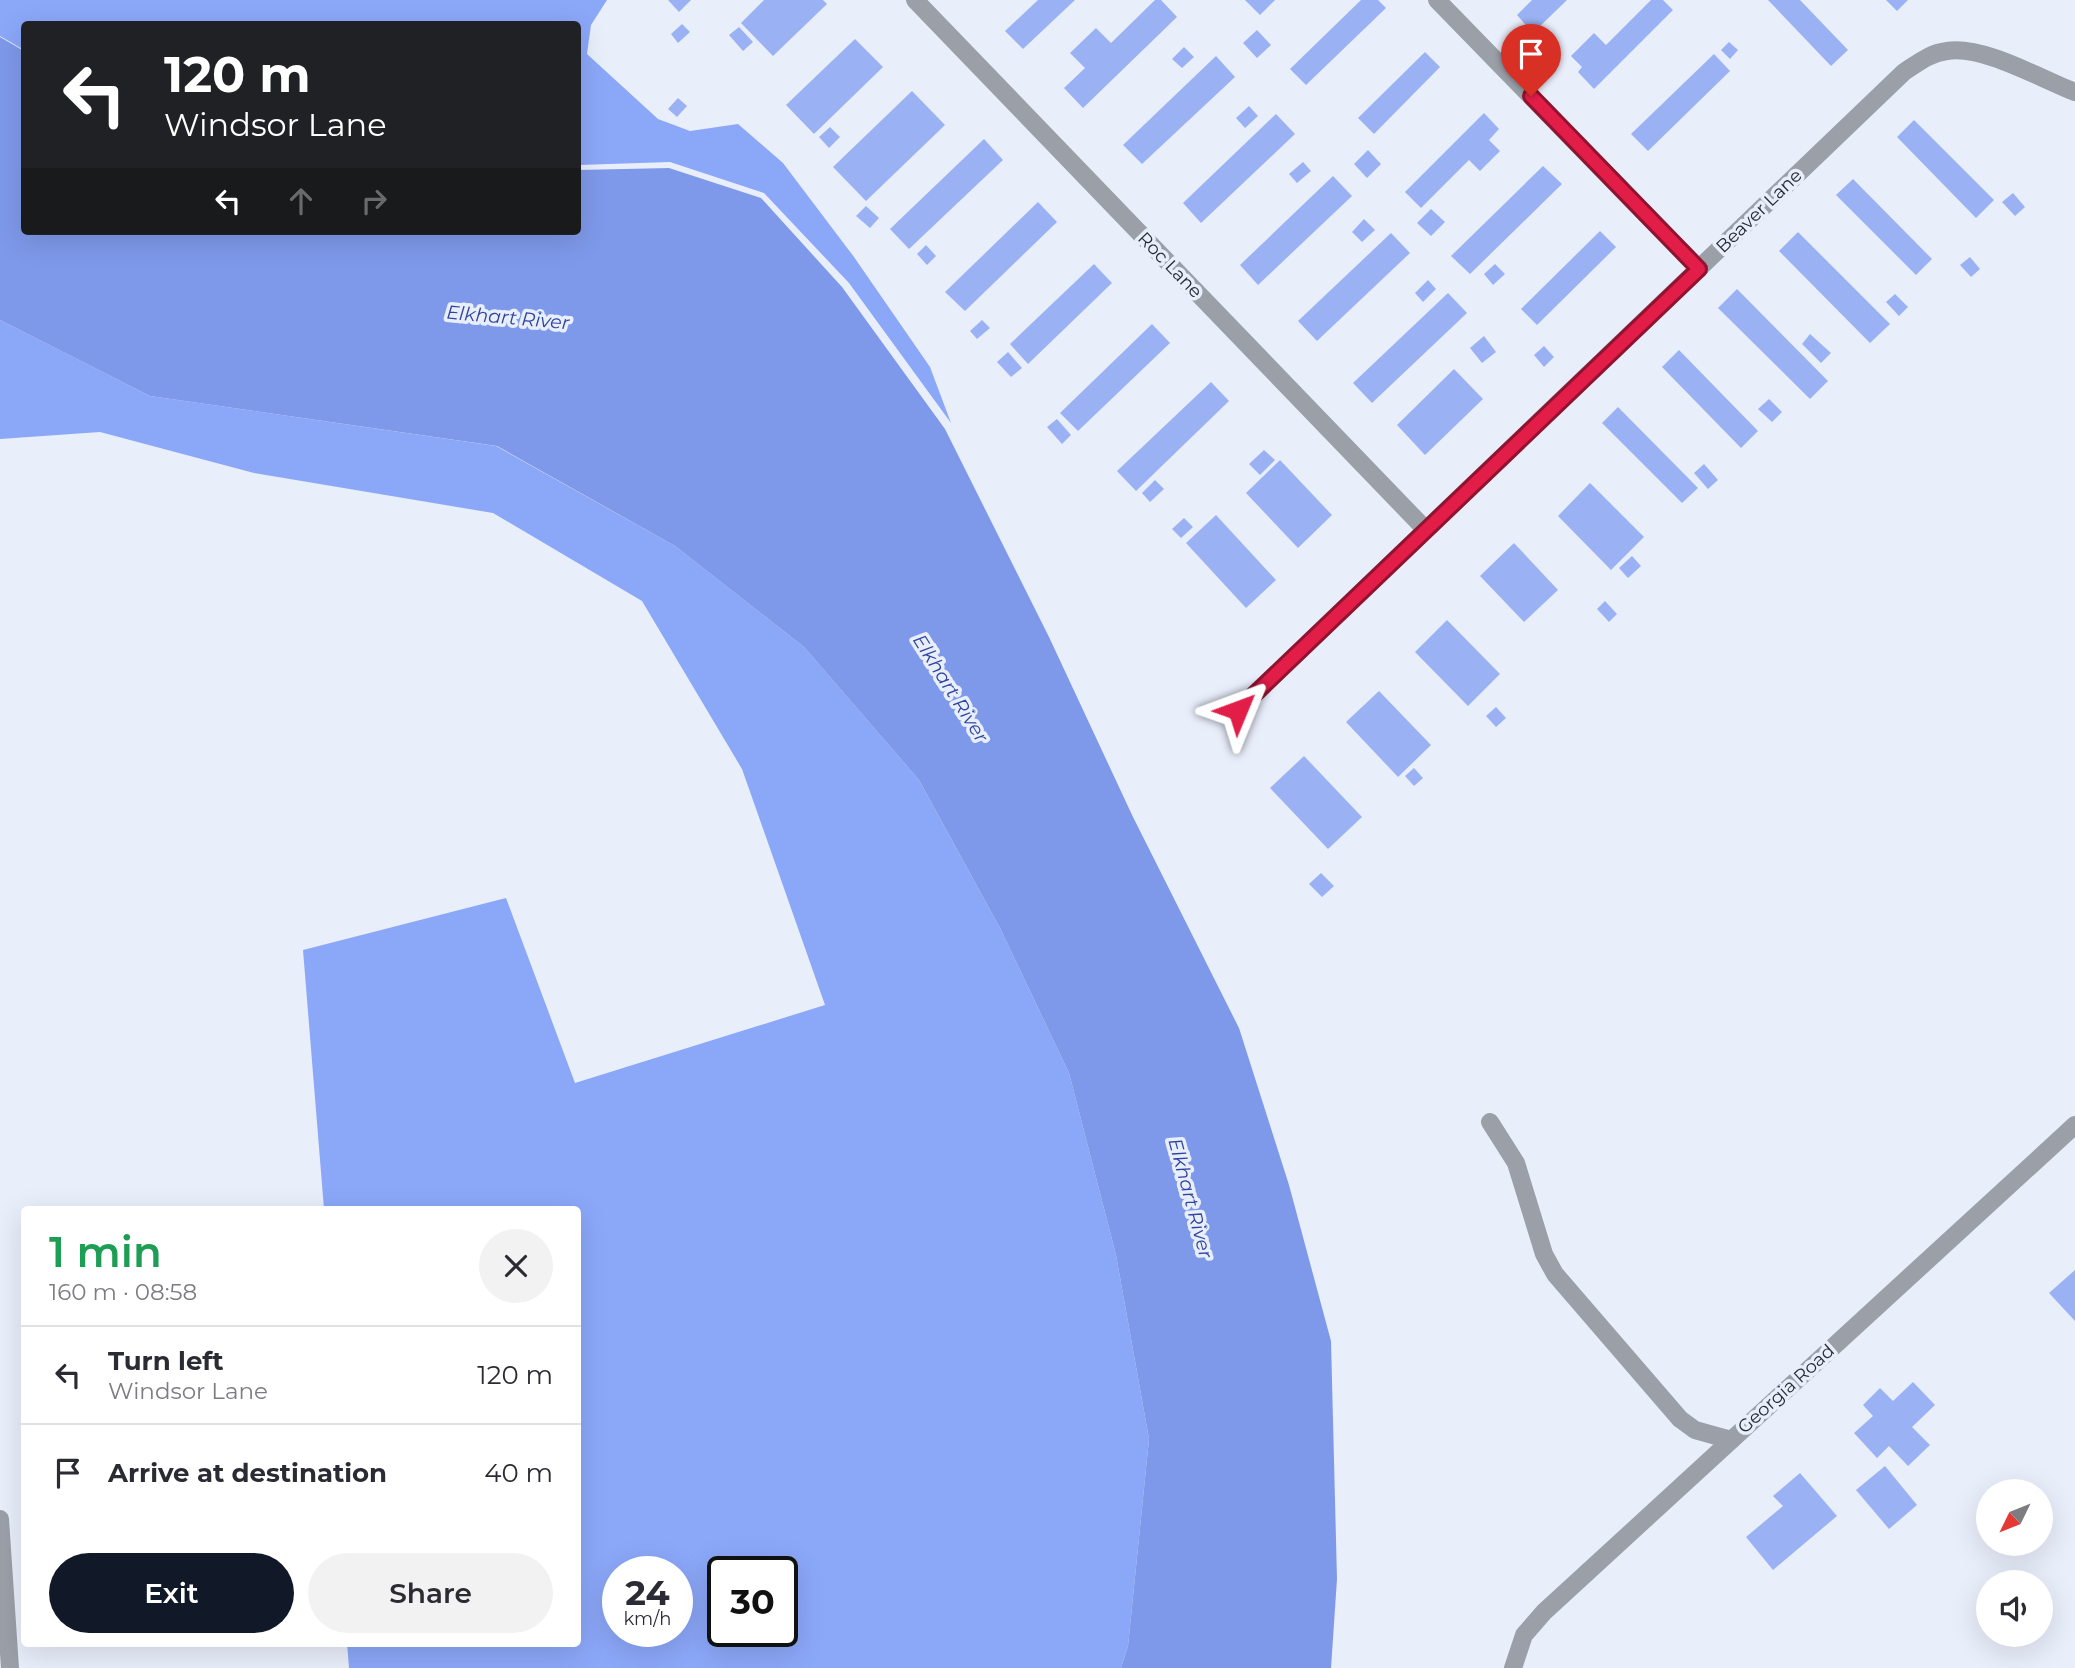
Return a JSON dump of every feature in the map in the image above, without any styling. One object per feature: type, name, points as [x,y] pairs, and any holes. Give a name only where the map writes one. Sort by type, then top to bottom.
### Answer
[{"type":"street","name":"Roc Lane","points":[[915,0],[1425,529]]},
{"type":"street","points":[[1437,0],[1699,269]]},
{"type":"street","name":"Beaver Lane","points":[[1238,710],[1904,72],[1929,55],[1950,50],[1971,53],[2075,92]]},
{"type":"street","points":[[1490,1122],[1516,1163],[1544,1254],[1555,1274],[1680,1419],[1695,1430],[1731,1440]]},
{"type":"street","name":"Georgia Road","points":[[1513,1666],[1524,1636],[1544,1612],[2075,1125]]},
{"type":"street","points":[[0,1519],[10,1668]]},
{"type":"shaded area","points":[[0,0],[607,0],[591,25],[587,54],[658,119],[690,131],[738,124],[783,163],[854,257],[930,367],[951,423],[849,283],[764,193],[670,162],[581,165],[581,21],[21,21],[21,48],[0,36]]},
{"type":"shaded area","points":[[0,320],[150,396],[496,446],[675,546],[804,647],[919,780],[1000,928],[1069,1073],[1116,1255],[1149,1439],[1128,1646],[1121,1668],[349,1668],[347,1647],[581,1647],[581,1206],[324,1206],[303,950],[506,898],[575,1083],[825,1005],[742,769],[642,601],[493,513],[254,473],[100,432],[0,439]]},
{"type":"water","name":"Elkhart River","points":[[0,37],[21,49],[21,235],[581,235],[581,170],[669,168],[761,198],[842,287],[945,429],[1049,637],[1133,817],[1239,1028],[1289,1185],[1331,1341],[1337,1579],[1331,1668],[1121,1668],[1128,1646],[1149,1439],[1116,1255],[1069,1073],[1000,928],[919,780],[804,647],[675,546],[497,446],[150,396],[0,320]]},
{"type":"building","points":[[668,0],[691,0],[679,12]]},
{"type":"building","points":[[764,0],[823,0],[827,4],[773,56],[741,23]]},
{"type":"building","points":[[1038,0],[1075,0],[1023,49],[1005,31]]},
{"type":"building","points":[[1155,0],[1161,0],[1177,17],[1083,108],[1064,88],[1085,68],[1070,53],[1096,28],[1111,43]]},
{"type":"building","points":[[1245,0],[1275,0],[1260,15]]},
{"type":"building","points":[[1361,0],[1378,0],[1386,8],[1306,85],[1290,69]]},
{"type":"building","points":[[1532,0],[1567,0],[1533,33],[1517,15]]},
{"type":"building","points":[[1651,0],[1663,0],[1673,10],[1594,89],[1578,72],[1582,67],[1571,56],[1594,33],[1606,45]]},
{"type":"building","points":[[1768,0],[1800,0],[1848,50],[1831,66]]},
{"type":"building","points":[[1886,0],[1908,0],[1897,11]]},
{"type":"building","points":[[682,24],[690,32],[678,43],[671,34]]},
{"type":"building","points":[[739,27],[753,42],[743,51],[729,35]]},
{"type":"building","points":[[1257,30],[1271,45],[1257,58],[1243,43]]},
{"type":"building","points":[[855,39],[883,67],[814,134],[786,105]]},
{"type":"building","points":[[1729,42],[1738,50],[1730,59],[1721,50]]},
{"type":"building","points":[[1184,47],[1194,57],[1182,68],[1172,59]]},
{"type":"building","points":[[1425,52],[1440,67],[1374,134],[1358,118]]},
{"type":"building","points":[[1714,54],[1730,71],[1648,151],[1631,134]]},
{"type":"building","points":[[1216,56],[1235,77],[1142,164],[1123,145]]},
{"type":"building","points":[[912,91],[945,125],[866,201],[833,167]]},
{"type":"building","points":[[678,98],[687,106],[677,117],[668,109]]},
{"type":"building","points":[[1249,106],[1258,116],[1245,128],[1236,118]]},
{"type":"building","points":[[1484,113],[1499,129],[1489,140],[1500,151],[1480,171],[1469,160],[1421,208],[1405,192]]},
{"type":"building","points":[[1276,114],[1295,134],[1201,223],[1183,203]]},
{"type":"building","points":[[1914,120],[1994,200],[1976,218],[1897,137]]},
{"type":"building","points":[[830,127],[840,137],[829,148],[819,137]]},
{"type":"building","points":[[984,139],[1003,160],[909,249],[890,229]]},
{"type":"building","points":[[1368,150],[1381,164],[1367,178],[1354,164]]},
{"type":"building","points":[[1303,162],[1311,171],[1297,183],[1289,174]]},
{"type":"building","points":[[1543,166],[1562,184],[1470,274],[1451,256]]},
{"type":"building","points":[[1333,176],[1352,196],[1258,285],[1240,265]]},
{"type":"building","points":[[1853,179],[1932,259],[1916,275],[1836,195]]},
{"type":"building","points":[[2013,193],[2025,207],[2015,216],[2002,202]]},
{"type":"building","points":[[1038,202],[1057,222],[965,311],[945,292]]},
{"type":"building","points":[[866,206],[879,218],[870,228],[856,216]]},
{"type":"building","points":[[1431,209],[1445,222],[1431,236],[1417,223]]},
{"type":"building","points":[[1364,219],[1375,230],[1362,242],[1352,232]]},
{"type":"building","points":[[1600,231],[1616,247],[1537,325],[1521,309]]},
{"type":"building","points":[[1798,232],[1890,324],[1870,343],[1779,251]]},
{"type":"building","points":[[1391,233],[1410,253],[1317,341],[1298,321]]},
{"type":"building","points":[[926,245],[936,256],[927,265],[917,254]]},
{"type":"building","points":[[1970,257],[1980,269],[1971,277],[1960,265]]},
{"type":"building","points":[[1094,264],[1112,283],[1028,364],[1010,344]]},
{"type":"building","points":[[1495,264],[1505,274],[1493,285],[1484,274]]},
{"type":"building","points":[[1428,280],[1436,289],[1423,302],[1415,293]]},
{"type":"building","points":[[1737,289],[1828,381],[1810,399],[1718,308]]},
{"type":"building","points":[[1448,293],[1467,313],[1372,403],[1353,383]]},
{"type":"building","points":[[1895,294],[1908,307],[1899,316],[1886,302]]},
{"type":"building","points":[[982,320],[990,328],[977,339],[970,331]]},
{"type":"building","points":[[1152,324],[1170,343],[1078,431],[1060,413]]},
{"type":"building","points":[[1810,334],[1831,353],[1821,363],[1802,344]]},
{"type":"building","points":[[1484,336],[1496,352],[1482,363],[1470,348]]},
{"type":"building","points":[[1544,346],[1554,357],[1544,367],[1534,355]]},
{"type":"building","points":[[1679,350],[1758,431],[1741,448],[1662,367]]},
{"type":"building","points":[[1008,352],[1022,368],[1011,377],[997,362]]},
{"type":"building","points":[[1454,369],[1483,399],[1425,455],[1397,425]]},
{"type":"building","points":[[1211,382],[1229,401],[1136,491],[1117,471]]},
{"type":"building","points":[[1769,399],[1782,412],[1772,422],[1758,409]]},
{"type":"building","points":[[1618,407],[1698,488],[1682,503],[1602,423]]},
{"type":"building","points":[[1057,419],[1071,435],[1062,444],[1047,427]]},
{"type":"building","points":[[1264,450],[1275,460],[1260,475],[1249,464]]},
{"type":"building","points":[[1280,460],[1332,515],[1298,548],[1246,493]]},
{"type":"building","points":[[1704,464],[1718,480],[1708,489],[1694,473]]},
{"type":"building","points":[[1155,480],[1164,489],[1150,502],[1142,493]]},
{"type":"building","points":[[1590,483],[1644,537],[1611,570],[1558,516]]},
{"type":"building","points":[[1216,515],[1276,580],[1246,608],[1186,543]]},
{"type":"building","points":[[1184,518],[1193,527],[1181,538],[1172,529]]},
{"type":"building","points":[[1514,543],[1558,590],[1524,622],[1480,576]]},
{"type":"building","points":[[1632,556],[1641,566],[1628,578],[1619,568]]},
{"type":"building","points":[[1605,601],[1617,614],[1609,622],[1597,609]]},
{"type":"building","points":[[1447,620],[1500,674],[1468,706],[1415,652]]},
{"type":"building","points":[[1379,691],[1431,745],[1398,777],[1346,722]]},
{"type":"building","points":[[1496,707],[1506,718],[1496,727],[1486,716]]},
{"type":"building","points":[[1304,756],[1362,817],[1328,849],[1270,788]]},
{"type":"building","points":[[1414,768],[1423,778],[1414,786],[1405,776]]},
{"type":"building","points":[[1321,873],[1334,886],[1322,897],[1309,884]]},
{"type":"building","points":[[2075,1270],[2075,1321],[2049,1293]]},
{"type":"building","points":[[1913,1382],[1935,1405],[1912,1427],[1930,1445],[1908,1466],[1889,1446],[1877,1458],[1854,1433],[1873,1416],[1863,1405],[1880,1388],[1893,1401]]},
{"type":"building","points":[[1885,1466],[1917,1505],[1889,1529],[1856,1490]]},
{"type":"building","points":[[1800,1473],[1837,1516],[1773,1570],[1746,1537],[1783,1506],[1773,1496]]},
{"type":"route","points":[[1238,710],[1699,269],[1531,96]]}]
